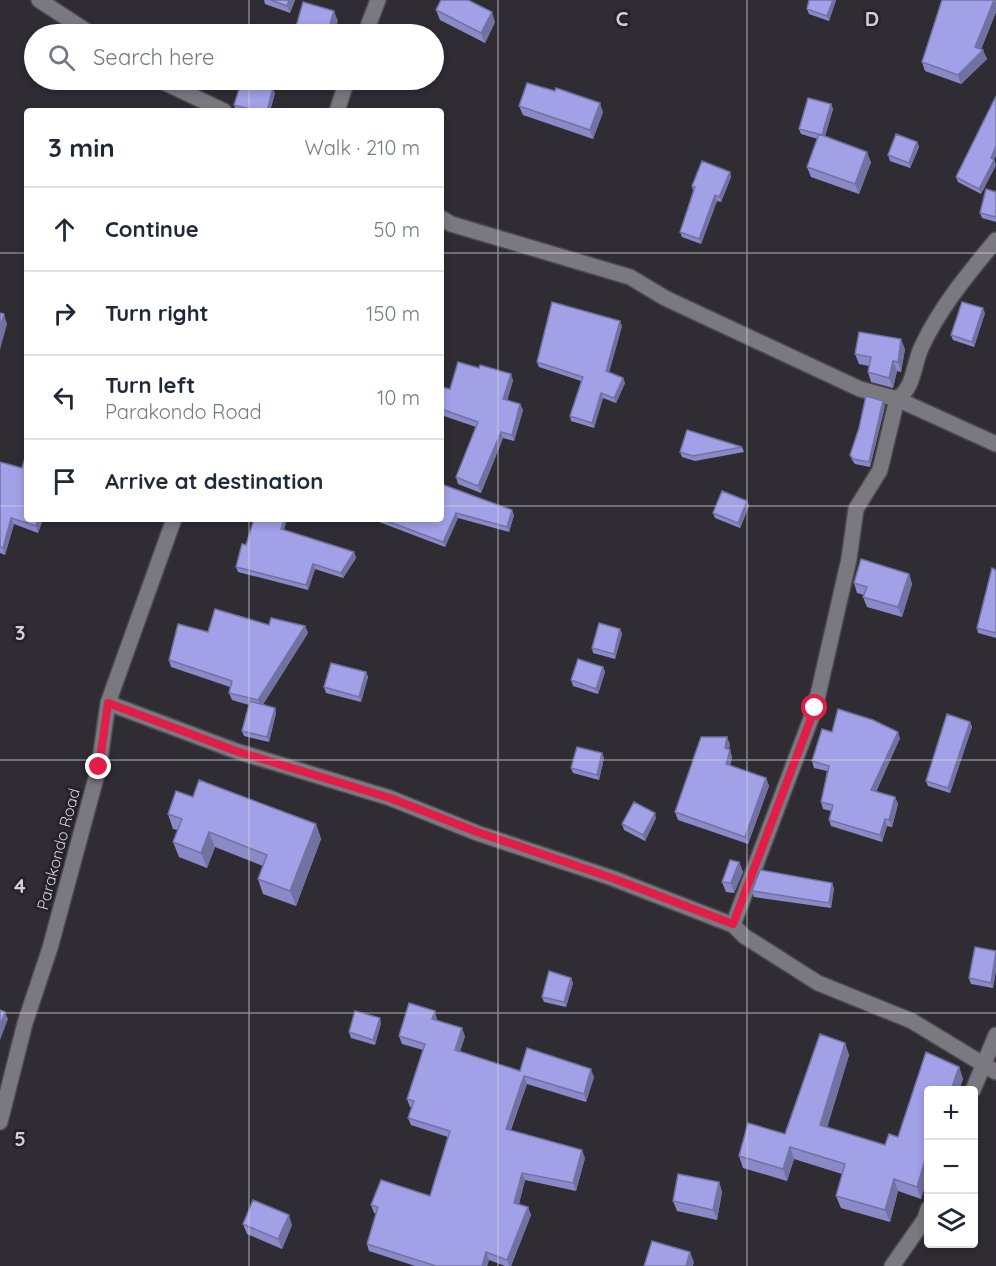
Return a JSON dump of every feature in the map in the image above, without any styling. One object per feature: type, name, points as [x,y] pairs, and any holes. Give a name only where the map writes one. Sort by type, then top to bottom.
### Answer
[{"type":"street","points":[[39,0],[76,24]]},
{"type":"street","points":[[369,24],[378,0]]},
{"type":"street","points":[[180,90],[218,108]]},
{"type":"street","points":[[338,108],[344,90]]},
{"type":"street","points":[[444,220],[451,224],[630,277],[665,298],[860,389],[897,399],[996,444]]},
{"type":"street","points":[[733,924],[815,708],[849,559],[856,509],[880,470],[897,399],[907,393],[920,348],[947,299],[996,240]]},
{"type":"street","name":"Parakondo Road","points":[[0,1122],[25,1023],[50,948],[99,767],[108,703],[173,522]]},
{"type":"street","points":[[108,703],[236,751],[390,798],[477,832],[612,878],[733,924],[744,936],[818,983],[912,1021],[990,1068]]},
{"type":"street","points":[[976,1086],[990,1068],[996,1035]]},
{"type":"street","points":[[892,1266],[924,1220]]},
{"type":"building","points":[[271,0],[289,0],[287,6]]},
{"type":"building","points":[[441,0],[468,0],[492,12],[481,33],[436,10]]},
{"type":"building","points":[[809,0],[833,0],[827,16],[807,9]]},
{"type":"building","points":[[942,0],[994,0],[975,47],[983,50],[958,75],[922,62]]},
{"type":"building","points":[[303,2],[334,11],[330,24],[297,24]]},
{"type":"building","points":[[527,83],[555,91],[556,88],[600,103],[590,130],[519,106]]},
{"type":"building","points":[[239,90],[272,90],[268,108],[246,108],[234,105]]},
{"type":"building","points":[[996,96],[996,146],[991,158],[994,160],[979,189],[956,177]]},
{"type":"building","points":[[808,98],[831,104],[822,135],[799,129]]},
{"type":"building","points":[[819,134],[867,152],[855,184],[807,167]]},
{"type":"building","points":[[896,134],[917,142],[909,163],[888,155]]},
{"type":"building","points":[[702,161],[730,172],[719,197],[715,195],[699,239],[680,232],[695,187],[692,186]]},
{"type":"building","points":[[986,189],[996,192],[996,217],[980,213]]},
{"type":"building","points":[[552,302],[620,321],[606,371],[623,378],[614,398],[601,393],[592,423],[570,416],[583,377],[537,362]]},
{"type":"building","points":[[962,302],[983,308],[972,342],[951,335]]},
{"type":"building","points":[[0,313],[4,314],[0,327]]},
{"type":"building","points":[[859,332],[901,339],[898,362],[893,361],[889,378],[868,372],[871,357],[855,354]]},
{"type":"building","points":[[458,362],[479,368],[480,365],[511,374],[503,399],[520,404],[512,435],[501,432],[478,486],[456,477],[478,422],[444,410],[444,388],[450,389]]},
{"type":"building","points":[[866,396],[883,401],[869,462],[853,459],[850,455]]},
{"type":"building","points":[[687,430],[742,447],[693,456],[680,452]]},
{"type":"building","points":[[24,461],[24,522],[37,522],[36,526],[11,518],[3,548],[0,547],[0,462],[22,468]]},
{"type":"building","points":[[444,485],[512,510],[507,527],[456,513],[443,542],[390,522],[444,522]]},
{"type":"building","points":[[722,491],[747,501],[738,523],[713,513]]},
{"type":"building","points":[[253,522],[283,522],[281,529],[354,552],[341,573],[313,564],[306,585],[236,567],[242,544],[246,545]]},
{"type":"building","points":[[861,559],[909,574],[898,607],[863,597],[867,587],[854,583]]},
{"type":"building","points":[[992,568],[996,570],[996,633],[977,628]]},
{"type":"building","points":[[215,609],[269,625],[271,618],[305,626],[258,700],[229,693],[232,681],[169,660],[178,624],[208,632]]},
{"type":"building","points":[[599,623],[620,629],[614,654],[592,648]]},
{"type":"building","points":[[578,659],[603,667],[596,689],[571,680]]},
{"type":"building","points":[[331,663],[366,672],[359,697],[324,687]]},
{"type":"building","points":[[250,701],[275,708],[267,737],[242,731]]},
{"type":"building","points":[[838,709],[873,720],[898,732],[871,790],[895,797],[889,820],[885,819],[880,835],[829,820],[833,805],[821,802],[829,766],[812,761],[822,729],[832,732]]},
{"type":"building","points":[[947,714],[970,722],[948,788],[926,781]]},
{"type":"building","points":[[701,737],[727,737],[725,748],[730,750],[726,764],[766,778],[745,837],[675,812]]},
{"type":"building","points":[[577,747],[602,753],[597,775],[571,768]]},
{"type":"building","points":[[199,780],[316,824],[290,891],[258,879],[267,855],[209,832],[201,853],[173,842],[182,819],[168,814],[176,791],[193,797]]},
{"type":"building","points":[[634,802],[655,813],[643,835],[622,824]]},
{"type":"building","points":[[730,860],[739,862],[731,883],[722,882]]},
{"type":"building","points":[[760,870],[832,883],[829,903],[752,891]]},
{"type":"building","points":[[975,947],[996,951],[991,983],[969,978]]},
{"type":"building","points":[[549,971],[571,978],[564,1002],[542,997]]},
{"type":"building","points":[[409,1003],[435,1011],[432,1019],[462,1028],[455,1050],[520,1071],[527,1048],[591,1069],[584,1094],[524,1076],[506,1129],[582,1150],[573,1183],[522,1173],[514,1203],[528,1207],[507,1260],[486,1252],[482,1266],[436,1266],[367,1244],[378,1207],[371,1205],[381,1180],[430,1196],[450,1131],[408,1118],[414,1101],[407,1099],[425,1044],[399,1036]]},
{"type":"building","points":[[0,1010],[5,1012],[0,1026]]},
{"type":"building","points":[[355,1011],[380,1018],[373,1040],[349,1032]]},
{"type":"building","points":[[820,1034],[845,1043],[820,1125],[885,1145],[889,1134],[898,1137],[926,1052],[959,1067],[952,1086],[924,1086],[924,1163],[917,1187],[894,1179],[885,1210],[836,1196],[845,1164],[790,1147],[783,1169],[739,1156],[748,1123],[785,1134]]},
{"type":"building","points":[[678,1174],[719,1182],[713,1210],[673,1201]]},
{"type":"building","points":[[253,1200],[289,1215],[278,1239],[243,1224]]},
{"type":"building","points":[[652,1241],[690,1252],[686,1266],[644,1266]]},
{"type":"route","points":[[99,767],[108,703],[236,751],[390,798],[477,832],[612,878],[733,924],[815,708]]}]
